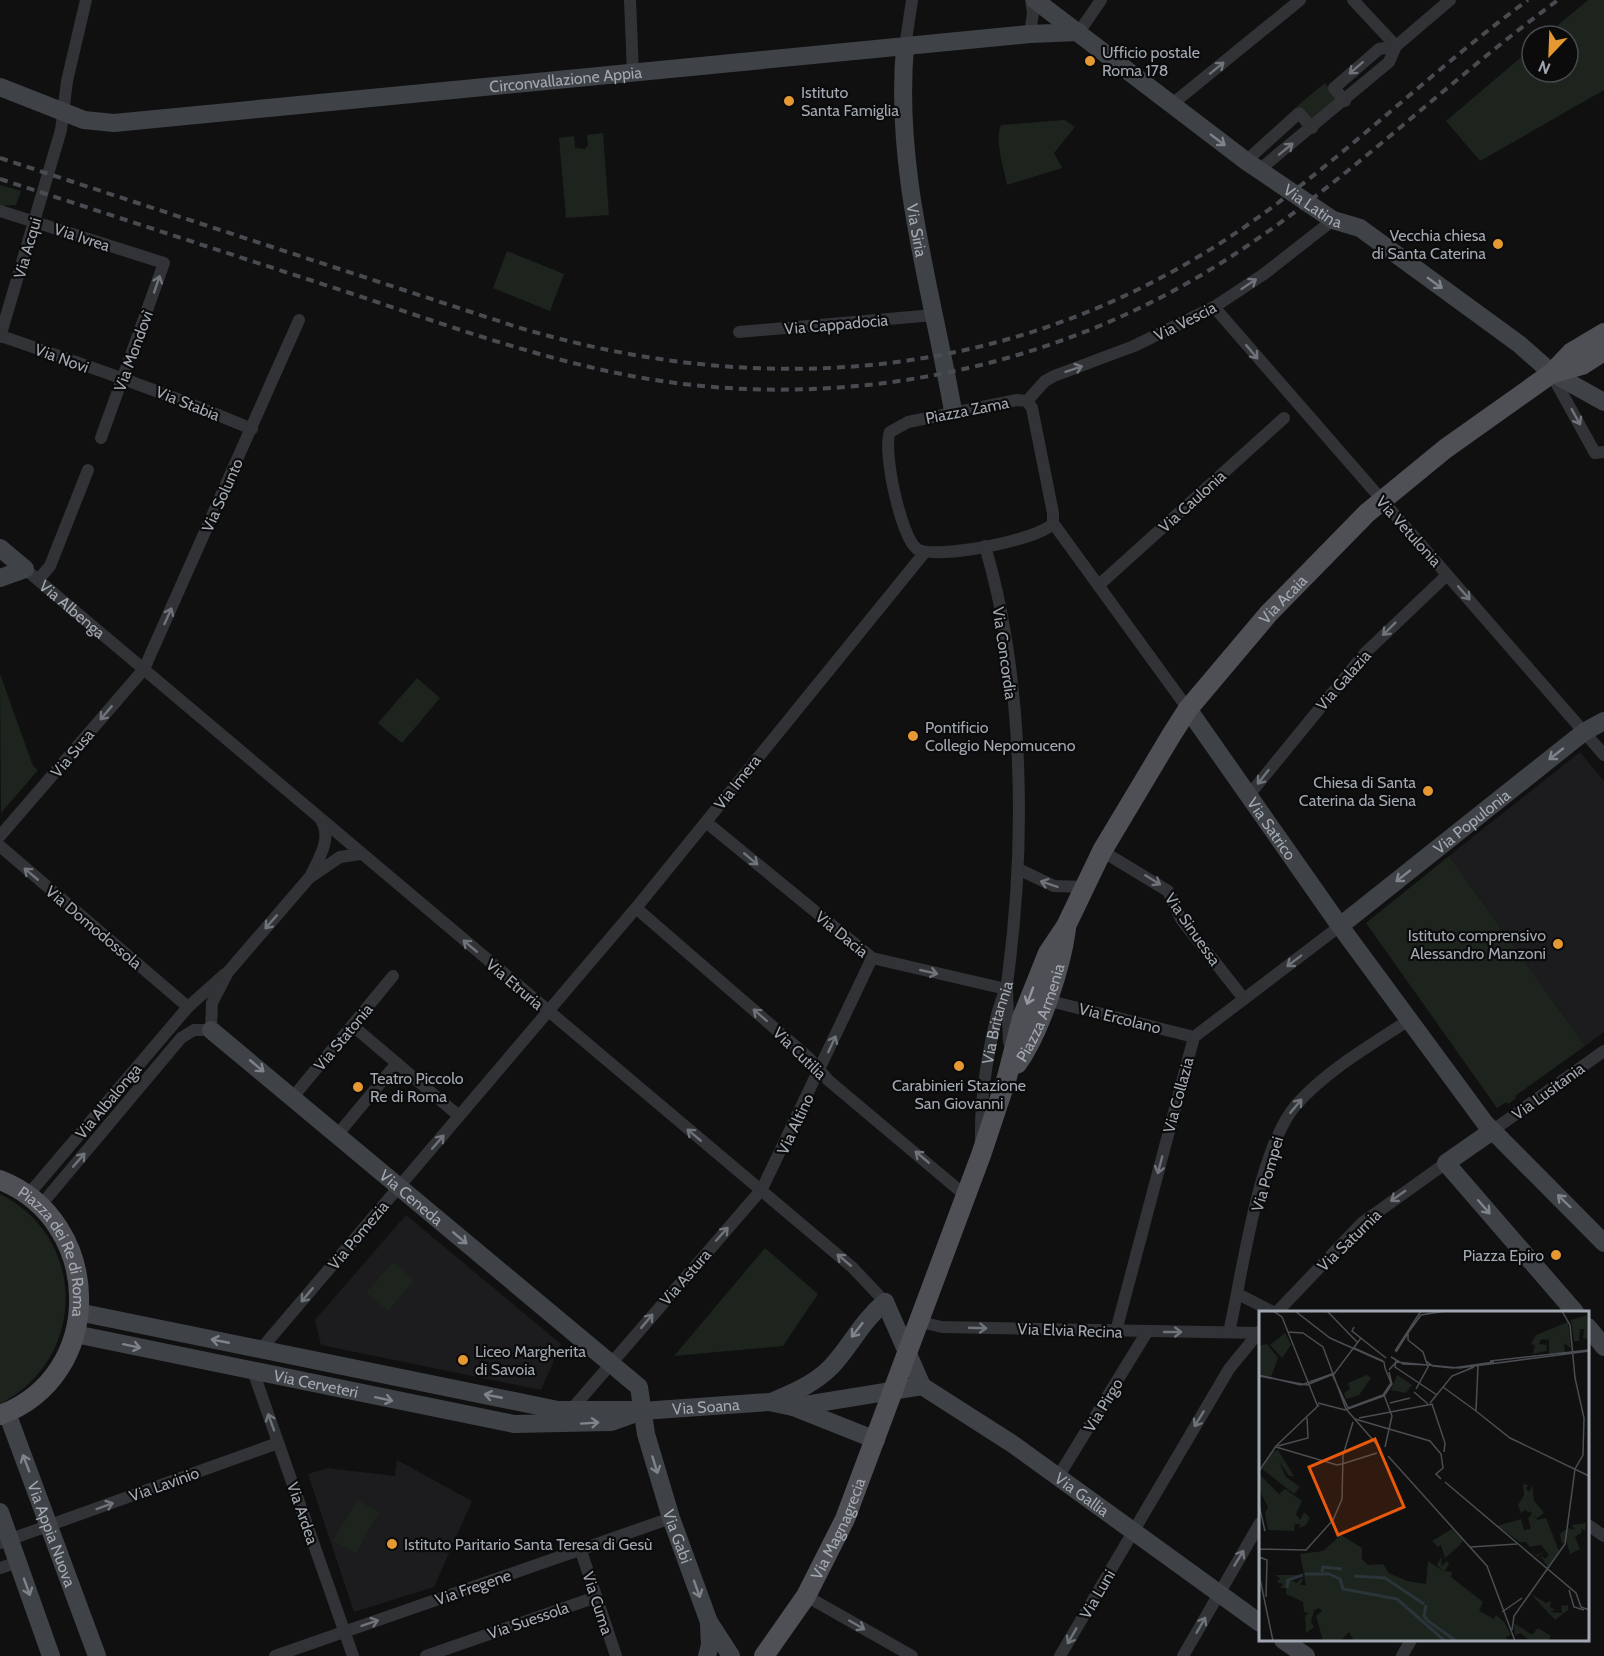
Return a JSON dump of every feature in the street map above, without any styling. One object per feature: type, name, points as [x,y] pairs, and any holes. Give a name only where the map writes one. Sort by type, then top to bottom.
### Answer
[{"type":"main road","points":[[1552,374],[1572,352],[1604,333]]},
{"type":"main road","points":[[1552,374],[1581,365],[1604,351]]},
{"type":"main road","name":"Via Acaia","points":[[1084,887],[1102,851],[1188,709],[1269,613],[1381,500],[1445,449],[1552,374]]},
{"type":"main road","name":"Piazza Armenia","points":[[1007,1077],[1034,984],[1052,945],[1066,926],[1084,887]]},
{"type":"main road","name":"Piazza Armenia","points":[[1007,1077],[1031,1038],[1046,1000],[1062,956],[1066,926]]},
{"type":"main road","name":"Via Britannia","points":[[909,1352],[1007,1077]]},
{"type":"main road","name":"Piazza dei Re di Roma","points":[[0,1180],[35,1200],[62,1232],[74,1259],[78,1281],[75,1334],[66,1355],[51,1379],[25,1403],[3,1414]]},
{"type":"main road","name":"Via Magnagrecia","points":[[764,1656],[806,1596],[841,1528],[909,1352]]},
{"type":"street","name":"Via Acqui","points":[[0,337],[52,159],[86,0]]},
{"type":"street","points":[[630,0],[633,73]]},
{"type":"street","points":[[905,47],[912,0]]},
{"type":"street","points":[[1030,34],[1034,13],[1033,0]]},
{"type":"street","name":"Via Latina","points":[[1033,0],[1079,32],[1171,105],[1258,169],[1330,218],[1360,228],[1519,345],[1552,374],[1604,402]]},
{"type":"street","points":[[1079,32],[1101,0]]},
{"type":"street","points":[[1171,105],[1300,0]]},
{"type":"street","points":[[1353,0],[1396,46]]},
{"type":"street","points":[[1258,169],[1345,101],[1334,88],[1379,49],[1396,46],[1450,0]]},
{"type":"street","name":"Circonvallazione Appia","points":[[63,112],[102,124],[1030,34],[1079,32]]},
{"type":"street","name":"Via Siria","points":[[905,47],[902,94],[914,216],[919,252],[952,403]]},
{"type":"street","points":[[0,87],[63,112]]},
{"type":"street","points":[[1258,169],[1299,113],[1312,128]]},
{"type":"street","name":"Via Ivrea","points":[[0,210],[36,217],[164,263]]},
{"type":"street","name":"Via Vescia","points":[[1027,401],[1045,381],[1134,346],[1214,307],[1264,274],[1330,218]]},
{"type":"street","name":"Via Mondovì","points":[[101,438],[164,263]]},
{"type":"street","name":"Via Vetulonia","points":[[1214,307],[1604,755]]},
{"type":"street","name":"Via Cappadocia","points":[[739,332],[934,315]]},
{"type":"street","name":"Via Solunto","points":[[144,669],[299,320]]},
{"type":"street","name":"Via Novi","points":[[0,337],[124,379]]},
{"type":"street","points":[[1552,374],[1595,453],[1604,452]]},
{"type":"street","name":"Via Stabia","points":[[124,379],[252,429]]},
{"type":"street","name":"Piazza Zama","points":[[925,552],[913,545],[904,530],[887,440],[890,432],[902,424],[952,403],[1027,401],[1032,408],[1053,523]]},
{"type":"street","name":"Via Caulonia","points":[[1100,584],[1284,418]]},
{"type":"street","points":[[0,578],[32,574],[50,566],[88,470]]},
{"type":"street","points":[[925,552],[937,553],[985,546],[1040,533],[1053,523]]},
{"type":"street","name":"Via Satrico","points":[[1053,523],[1100,584],[1340,926],[1492,1131]]},
{"type":"street","name":"Via Concordia","points":[[985,546],[1001,612],[1009,668],[1017,778],[1018,870]]},
{"type":"street","name":"Via Albenga","points":[[0,548],[144,669]]},
{"type":"street","name":"Via Imera","points":[[548,1011],[636,908],[925,552]]},
{"type":"street","name":"Via Galazia","points":[[1249,795],[1352,668],[1390,627],[1448,575]]},
{"type":"street","name":"Via Etruria","points":[[144,669],[852,1267],[885,1302]]},
{"type":"street","name":"Via Susa","points":[[0,836],[144,669]]},
{"type":"street","name":"Via Populonia","points":[[1340,926],[1584,732],[1604,721]]},
{"type":"street","name":"Via Albalonga","points":[[309,878],[324,843],[325,827],[319,818]]},
{"type":"street","name":"Via Dacia","points":[[706,822],[872,958],[1006,989]]},
{"type":"street","name":"Via Domodossola","points":[[0,846],[188,1007]]},
{"type":"street","name":"Via Sinuessa","points":[[1102,851],[1168,891],[1192,934],[1244,999]]},
{"type":"street","name":"Via Albalonga","points":[[211,1030],[212,1003],[228,972],[309,878],[340,857],[361,854]]},
{"type":"street","points":[[1006,989],[1018,870],[1053,886],[1084,887]]},
{"type":"street","name":"Via Cutilia","points":[[636,908],[820,1070],[828,1080],[966,1196]]},
{"type":"street","name":"Via Collazia","points":[[1116,1331],[1194,1037],[1340,926]]},
{"type":"street","name":"Via Altino","points":[[761,1191],[872,958]]},
{"type":"street","name":"Via Albalonga","points":[[35,1200],[188,1007],[210,984],[228,972]]},
{"type":"street","name":"Via Statonia","points":[[293,1096],[393,976]]},
{"type":"street","name":"Via Britannia","points":[[1006,989],[1010,1024],[1007,1077]]},
{"type":"street","name":"Via Britannia","points":[[981,1155],[982,1092],[996,1017],[1006,989]]},
{"type":"street","name":"Via Ercolano","points":[[1046,1000],[1194,1037]]},
{"type":"street","name":"Via Albalonga","points":[[35,1200],[181,1038],[188,1007]]},
{"type":"street","name":"Via Pomezia","points":[[261,1349],[548,1011]]},
{"type":"street","name":"Via Pompei","points":[[1225,1332],[1238,1294],[1269,1160],[1287,1118],[1318,1083],[1409,1020]]},
{"type":"street","points":[[353,1026],[459,1116]]},
{"type":"street","points":[[181,1038],[194,1030],[211,1030]]},
{"type":"street","name":"Via Ceneda","points":[[211,1030],[293,1096],[639,1387],[642,1411]]},
{"type":"street","name":"Via Lusitania","points":[[1492,1131],[1604,1050]]},
{"type":"street","points":[[338,1134],[398,1063]]},
{"type":"street","points":[[1574,1311],[1446,1162],[1492,1131],[1604,1243]]},
{"type":"street","name":"Via Saturnia","points":[[1276,1311],[1362,1223],[1446,1162]]},
{"type":"street","name":"Via Astura","points":[[571,1410],[761,1191]]},
{"type":"street","points":[[1238,1294],[1273,1311]]},
{"type":"street","points":[[885,1302],[920,1322]]},
{"type":"street","points":[[792,1400],[834,1398],[922,1386],[909,1352],[885,1302]]},
{"type":"street","points":[[792,1400],[835,1363],[861,1325],[885,1302]]},
{"type":"street","name":"Via Cerveteri","points":[[78,1312],[534,1405],[571,1410],[618,1408],[642,1411]]},
{"type":"street","name":"Via Elvia Recina","points":[[920,1322],[942,1327],[1259,1332]]},
{"type":"street","points":[[1589,1329],[1604,1347]]},
{"type":"street","name":"Via Pirgo","points":[[1058,1477],[1147,1332]]},
{"type":"street","points":[[1134,1532],[1229,1369],[1259,1333]]},
{"type":"street","name":"Via Cerveteri","points":[[75,1334],[496,1422],[535,1426],[610,1422],[642,1411]]},
{"type":"street","points":[[288,1379],[293,1356]]},
{"type":"street","points":[[835,1363],[832,1374],[833,1413],[842,1426]]},
{"type":"street","name":"Via Ardea","points":[[252,1371],[353,1656]]},
{"type":"street","name":"Via Gallia","points":[[922,1386],[976,1419],[1259,1622]]},
{"type":"street","points":[[792,1400],[842,1426],[876,1440]]},
{"type":"street","name":"Via Soana","points":[[642,1411],[792,1400]]},
{"type":"street","points":[[534,1405],[539,1415],[535,1426]]},
{"type":"street","name":"Via Gabi","points":[[642,1411],[671,1518],[709,1622],[731,1656]]},
{"type":"street","name":"Via Appia Nuova","points":[[3,1414],[50,1526],[97,1656]]},
{"type":"street","name":"Via Lavinio","points":[[5,1541],[278,1443]]},
{"type":"street","points":[[0,1512],[5,1541],[18,1562],[51,1656]]},
{"type":"street","name":"Via Fregene","points":[[275,1656],[671,1518]]},
{"type":"street","points":[[1183,1656],[1259,1524]]},
{"type":"street","points":[[1589,1526],[1604,1536]]},
{"type":"street","name":"Via Luni","points":[[1060,1656],[1134,1532]]},
{"type":"street","name":"Via Cuma","points":[[581,1551],[616,1656]]},
{"type":"street","points":[[0,1568],[18,1562]]},
{"type":"street","points":[[806,1596],[912,1656]]},
{"type":"street","name":"Via Suessola","points":[[426,1656],[458,1651],[596,1597]]},
{"type":"street","points":[[707,1656],[711,1642],[709,1622]]},
{"type":"street","points":[[1402,1656],[1410,1641]]},
{"type":"shaded area","points":[[1588,0],[1604,0],[1604,90],[1480,161],[1446,121],[1520,58],[1520,84],[1580,84],[1580,24],[1559,24]]},
{"type":"shaded area","points":[[1325,83],[1339,100],[1311,122],[1297,106]]},
{"type":"shaded area","points":[[1065,120],[1075,127],[1054,153],[1062,168],[1007,185],[999,146],[1001,125]]},
{"type":"shaded area","points":[[603,133],[609,215],[566,218],[559,138],[574,136],[575,148],[585,149],[588,145],[587,135]]},
{"type":"shaded area","points":[[0,185],[21,191],[16,205],[0,206]]},
{"type":"shaded area","points":[[507,251],[564,274],[550,311],[493,288]]},
{"type":"shaded area","points":[[0,674],[33,766],[38,770],[1,813]]},
{"type":"shaded area","points":[[417,678],[440,698],[402,743],[378,723]]},
{"type":"shaded area","name":"Istituto comprensivo Alessandro Manzoni","points":[[1580,752],[1604,781],[1604,1032],[1585,1046],[1449,856]]},
{"type":"shaded area","points":[[1449,856],[1585,1046],[1515,1096],[1516,1098],[1508,1104],[1506,1102],[1497,1108],[1366,923]]},
{"type":"shaded area","points":[[0,1194],[29,1214],[49,1239],[62,1268],[66,1299],[61,1329],[49,1358],[29,1384],[0,1404]]},
{"type":"shaded area","points":[[406,1215],[561,1344],[541,1390],[321,1345],[315,1320]]},
{"type":"shaded area","points":[[765,1248],[818,1294],[783,1346],[674,1356]]},
{"type":"shaded area","points":[[393,1262],[414,1280],[388,1311],[366,1293]]},
{"type":"shaded area","name":"Istituto Paritario Santa Teresa di Gesù","points":[[397,1460],[472,1501],[434,1587],[354,1612],[308,1474],[327,1468],[395,1476]]},
{"type":"shaded area","points":[[357,1500],[379,1512],[356,1553],[333,1541]]},
{"type":"railway","points":[[0,158],[517,327],[612,351],[707,365],[801,369],[894,362],[985,345],[1075,317],[1162,277],[1246,226],[1283,199],[1528,0]]},
{"type":"railway","points":[[0,179],[546,356],[612,372],[686,384],[760,389],[835,388],[910,379],[983,364],[1055,343],[1124,315],[1191,281],[1240,251],[1333,182],[1558,0]]},
{"type":"place","name":"Ufficio postale Roma 178","points":[[1090,61]]},
{"type":"place","name":"Istituto Santa Famiglia","points":[[789,101]]},
{"type":"place","name":"Vecchia chiesa di Santa Caterina","points":[[1498,244]]},
{"type":"place","name":"Pontificio Collegio Nepomuceno","points":[[913,736]]},
{"type":"place","name":"Chiesa di Santa Caterina da Siena","points":[[1428,791]]},
{"type":"place","name":"Istituto comprensivo Alessandro Manzoni","points":[[1558,944]]},
{"type":"place","name":"Carabinieri Stazione San Giovanni","points":[[959,1066]]},
{"type":"place","name":"Teatro Piccolo Re di Roma","points":[[358,1087]]},
{"type":"place","name":"Piazza Epiro","points":[[1556,1255]]},
{"type":"place","name":"Liceo Margherita di Savoia","points":[[463,1360]]},
{"type":"place","name":"Istituto Paritario Santa Teresa di Gesù","points":[[392,1544]]}]
